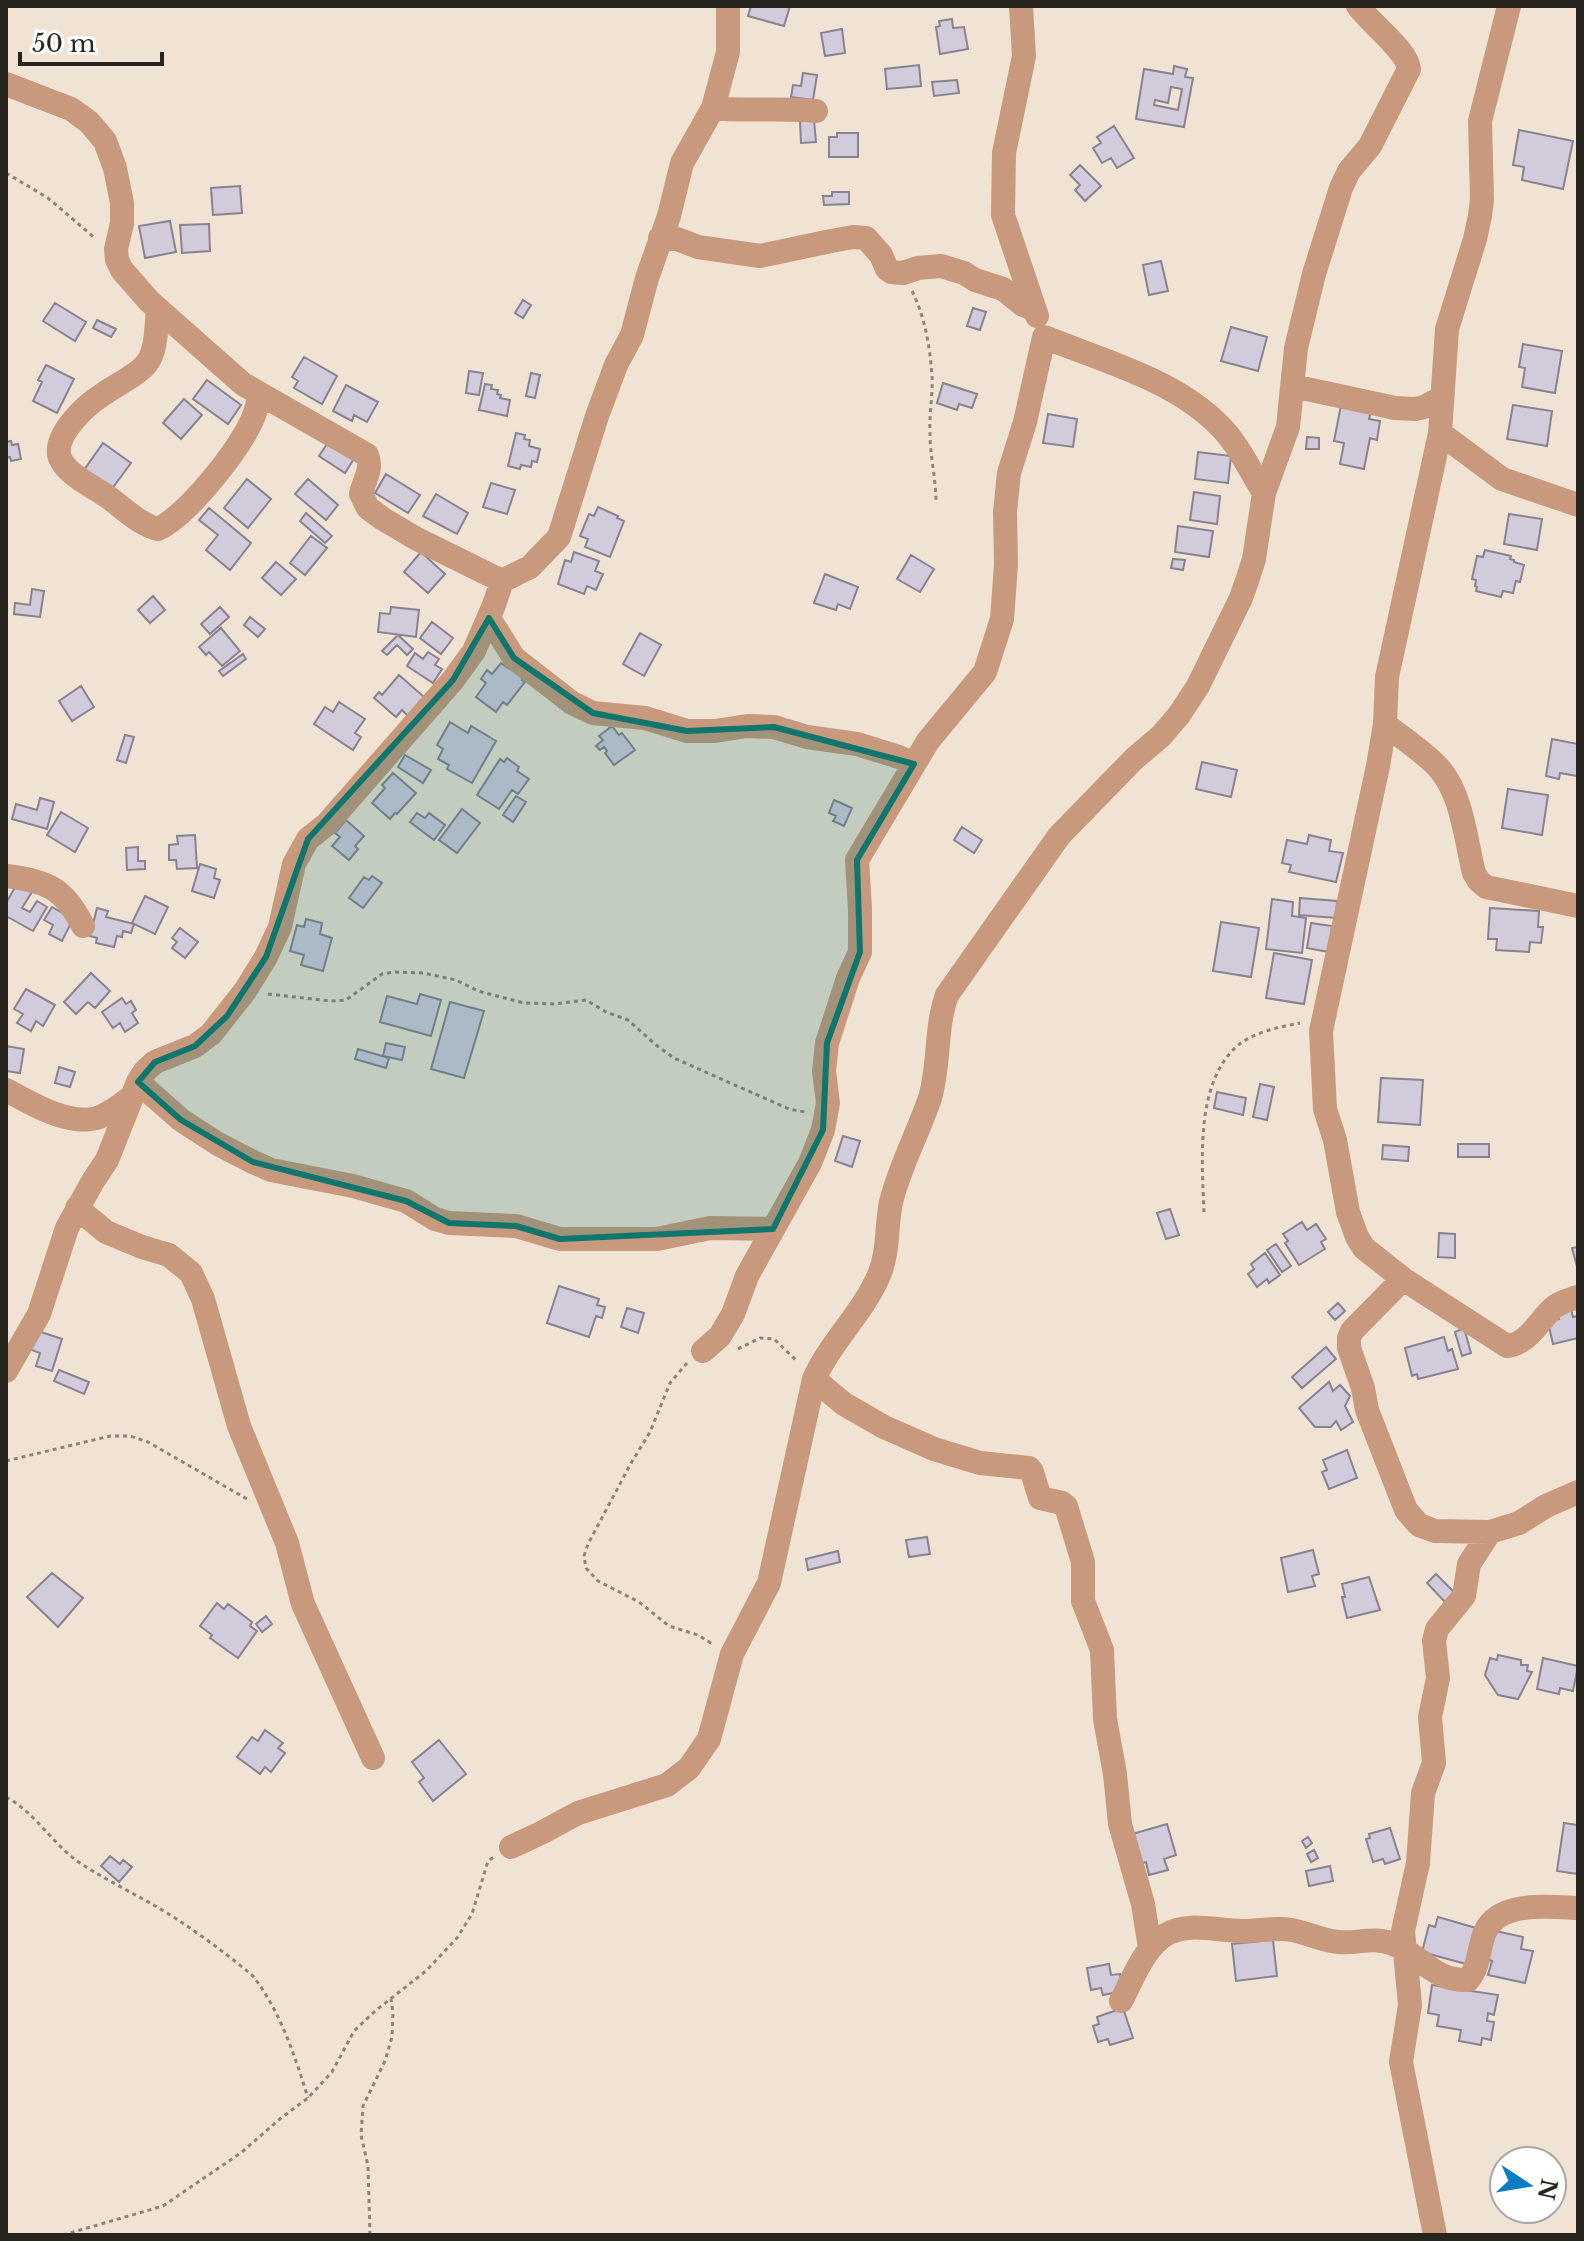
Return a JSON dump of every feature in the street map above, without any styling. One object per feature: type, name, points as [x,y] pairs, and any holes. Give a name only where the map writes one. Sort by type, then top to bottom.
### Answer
[{"type":"street","points":[[6,1371],[39,1314],[63,1240],[77,1208],[107,1160],[134,1090],[145,1071],[155,1062],[195,1046],[211,1034],[245,991],[280,927],[294,864],[308,839],[327,824],[453,680],[474,651],[502,581],[530,567],[559,537],[597,416],[616,365],[632,335],[682,163],[713,108],[728,52],[728,6]]},
{"type":"street","points":[[703,1351],[720,1336],[733,1314],[747,1276],[810,1163],[823,1130],[828,1103],[824,1071],[827,1043],[848,978],[860,952],[857,860],[928,741],[985,672],[1002,619],[1009,473],[1025,422],[1044,337],[1003,215],[1004,153],[1024,56],[1021,6]]},
{"type":"street","points":[[511,1847],[578,1813],[667,1785],[689,1768],[709,1739],[732,1654],[769,1583],[814,1379],[823,1359],[865,1302],[880,1274],[895,1187],[930,1096],[940,1019],[947,995],[1059,836],[1179,715],[1198,686],[1241,598],[1254,559],[1264,493],[1284,441],[1296,348],[1314,274],[1344,179],[1370,146],[1409,69],[1404,53],[1358,6]]},
{"type":"street","points":[[1509,6],[1480,121],[1480,216],[1449,318],[1440,433],[1387,677],[1385,724],[1378,766],[1321,1031],[1321,1058],[1325,1109],[1335,1140],[1352,1226],[1364,1248],[1403,1279],[1507,1346],[1515,1346],[1523,1340],[1559,1304],[1578,1297]]},
{"type":"street","points":[[6,84],[71,109],[89,122],[105,141],[115,168],[122,203],[117,260],[122,270],[158,310],[243,384],[367,455],[370,463],[361,494],[368,508],[417,539],[502,581]]},
{"type":"street","points":[[713,108],[816,111]]},
{"type":"street","points":[[660,238],[760,256],[842,239],[866,238],[881,255],[887,269],[895,274],[941,266],[1003,289],[1023,305],[1035,310]]},
{"type":"street","points":[[158,310],[153,349],[147,364],[84,407],[64,435],[59,448],[60,458],[82,481],[149,527],[158,529],[171,522],[212,481],[245,435],[260,394]]},
{"type":"street","points":[[1044,337],[1165,385],[1189,400],[1229,436],[1264,493]]},
{"type":"street","points":[[1293,386],[1405,408],[1424,407],[1441,398]]},
{"type":"street","points":[[1440,433],[1502,479],[1578,505]]},
{"type":"street","points":[[489,618],[514,658],[572,703],[593,713],[645,718],[687,731],[701,732],[764,725],[807,737],[857,744],[914,764]]},
{"type":"street","points":[[1385,724],[1435,764],[1450,786],[1474,873],[1479,881],[1486,887],[1578,906]]},
{"type":"street","points":[[6,876],[36,880],[56,890],[75,909],[83,926]]},
{"type":"street","points":[[6,1090],[40,1107],[81,1120],[97,1118],[134,1090]]},
{"type":"street","points":[[134,1090],[218,1144],[271,1170],[353,1186],[406,1201],[435,1219],[449,1223],[516,1226],[560,1239],[657,1239],[710,1228],[773,1229]]},
{"type":"street","points":[[77,1208],[106,1232],[169,1255],[191,1273],[203,1299],[239,1426],[287,1543],[303,1604],[373,1758]]},
{"type":"street","points":[[1403,1279],[1352,1331],[1349,1348],[1367,1410],[1406,1510],[1412,1518],[1419,1525],[1435,1531],[1490,1532],[1519,1523],[1546,1506],[1578,1492]]},
{"type":"street","points":[[814,1379],[854,1410],[934,1449],[980,1463],[1029,1468],[1040,1498],[1066,1506],[1083,1562],[1083,1601],[1102,1650],[1105,1719],[1120,1824],[1143,1904],[1150,1948]]},
{"type":"street","points":[[1435,2235],[1401,2062],[1410,2005],[1403,1931],[1418,1863],[1423,1793],[1434,1763],[1430,1717],[1438,1678],[1434,1641],[1437,1629],[1464,1596],[1469,1564],[1490,1532]]},
{"type":"street","points":[[1121,2001],[1150,1948],[1169,1933],[1196,1927],[1245,1931],[1292,1930],[1335,1942],[1376,1940],[1392,1943],[1436,1974],[1468,1980],[1474,1973],[1486,1930],[1501,1916],[1526,1907],[1578,1908]]},
{"type":"path","points":[[6,173],[48,198],[99,240],[116,249]]},
{"type":"path","points":[[903,273],[919,305],[926,331],[932,376],[930,434],[936,502]]},
{"type":"path","points":[[245,991],[311,1000],[346,1000],[382,974],[394,972],[423,973],[456,980],[478,991],[524,1003],[554,1004],[586,1000],[628,1020],[656,1045],[692,1067],[789,1109],[826,1115]]},
{"type":"path","points":[[1204,1212],[1203,1126],[1209,1095],[1221,1068],[1237,1047],[1256,1035],[1281,1026],[1324,1019]]},
{"type":"path","points":[[732,1654],[698,1635],[669,1626],[639,1602],[598,1581],[586,1568],[584,1556],[650,1432],[670,1383],[685,1364],[703,1351],[734,1351],[760,1338],[774,1339],[814,1379]]},
{"type":"path","points":[[6,1461],[110,1436],[130,1436],[148,1442],[278,1519]]},
{"type":"path","points":[[6,1797],[36,1818],[80,1863],[153,1904],[252,1975],[265,1991],[296,2058],[308,2098]]},
{"type":"path","points":[[63,2235],[163,2206],[242,2152],[308,2098],[332,2072],[354,2031],[426,1971],[457,1938],[472,1914],[488,1861],[511,1847]]},
{"type":"path","points":[[370,2235],[368,2166],[361,2135],[363,2106],[385,2061],[392,2037],[391,1999]]},
{"type":"highlighted area","points":[[489,618],[514,658],[593,713],[687,731],[774,727],[914,764],[857,860],[860,952],[827,1043],[823,1130],[773,1229],[560,1239],[516,1226],[449,1223],[406,1201],[253,1162],[181,1120],[138,1082],[155,1062],[195,1046],[227,1016],[266,957],[308,839],[453,680]]},
{"type":"building","points":[[751,6],[790,6],[784,26],[748,16]]},
{"type":"building","points":[[952,19],[953,28],[964,27],[968,49],[940,54],[936,27],[940,26],[939,21]]},
{"type":"building","points":[[842,29],[845,53],[825,56],[821,33]]},
{"type":"building","points":[[919,65],[921,86],[887,89],[885,69]]},
{"type":"building","points":[[1174,66],[1187,69],[1185,77],[1193,78],[1184,127],[1136,119],[1144,69],[1173,74]],"holes":[[[1171,87],[1182,89],[1178,110],[1154,105],[1155,100],[1168,103]]]},
{"type":"building","points":[[803,73],[817,75],[813,100],[791,97],[793,85],[801,86]]},
{"type":"building","points":[[957,80],[959,93],[934,96],[932,82]]},
{"type":"building","points":[[814,120],[816,142],[801,143],[800,121]]},
{"type":"building","points":[[1114,126],[1134,158],[1117,168],[1111,158],[1102,163],[1093,148],[1101,143],[1097,137]]},
{"type":"building","points":[[1519,130],[1573,141],[1563,189],[1522,180],[1524,167],[1513,165]]},
{"type":"building","points":[[837,133],[858,133],[858,157],[829,157],[829,137],[837,137]]},
{"type":"building","points":[[1080,165],[1101,186],[1085,201],[1075,190],[1080,185],[1070,175]]},
{"type":"building","points":[[240,186],[242,213],[213,215],[211,188]]},
{"type":"building","points":[[832,192],[849,192],[849,204],[824,205],[823,196],[832,196]]},
{"type":"building","points":[[170,221],[176,252],[145,258],[139,226]]},
{"type":"building","points":[[209,224],[210,251],[182,253],[180,225]]},
{"type":"building","points":[[1161,261],[1168,291],[1149,295],[1143,265]]},
{"type":"building","points":[[523,300],[531,305],[523,318],[515,313]]},
{"type":"building","points":[[55,303],[86,322],[75,341],[43,321]]},
{"type":"building","points":[[973,308],[986,312],[980,330],[967,326]]},
{"type":"building","points":[[97,320],[116,329],[111,337],[93,328]]},
{"type":"building","points":[[1231,327],[1267,337],[1258,371],[1221,361]]},
{"type":"building","points":[[1523,344],[1562,351],[1555,393],[1522,387],[1525,368],[1519,367]]},
{"type":"building","points":[[304,357],[337,376],[322,404],[294,388],[298,381],[292,377]]},
{"type":"building","points":[[46,365],[74,379],[57,413],[33,401],[42,382],[38,380]]},
{"type":"building","points":[[469,371],[483,373],[479,395],[466,393]]},
{"type":"building","points":[[531,373],[540,375],[535,398],[526,396]]},
{"type":"building","points":[[207,380],[241,405],[228,424],[193,399]]},
{"type":"building","points":[[943,383],[977,394],[972,408],[959,404],[957,410],[937,403]]},
{"type":"building","points":[[485,384],[498,390],[500,398],[510,400],[507,416],[479,410]]},
{"type":"building","points":[[346,385],[378,402],[367,422],[354,415],[352,421],[333,411]]},
{"type":"building","points":[[184,399],[202,415],[181,439],[163,423]]},
{"type":"building","points":[[1342,400],[1372,406],[1369,419],[1380,421],[1377,440],[1370,438],[1364,469],[1340,464],[1344,443],[1334,441]]},
{"type":"building","points":[[1513,405],[1552,411],[1547,446],[1507,439]]},
{"type":"building","points":[[1048,414],[1077,419],[1073,447],[1043,443]]},
{"type":"building","points":[[516,433],[530,440],[529,446],[540,449],[537,462],[532,461],[531,467],[521,465],[520,469],[508,466]]},
{"type":"building","points":[[1307,437],[1319,438],[1319,449],[1306,449]]},
{"type":"building","points":[[11,441],[12,445],[18,444],[21,459],[11,461],[10,457],[6,458],[6,442]]},
{"type":"building","points":[[329,441],[355,457],[345,473],[319,456]]},
{"type":"building","points":[[103,443],[131,463],[111,490],[84,470]]},
{"type":"building","points":[[1198,452],[1231,456],[1228,483],[1195,479]]},
{"type":"building","points":[[386,474],[420,495],[408,513],[375,493]]},
{"type":"building","points":[[247,479],[271,499],[248,528],[224,508]]},
{"type":"building","points":[[308,479],[338,505],[326,520],[295,494]]},
{"type":"building","points":[[491,483],[515,490],[507,514],[483,507]]},
{"type":"building","points":[[1194,492],[1220,496],[1217,524],[1190,520]]},
{"type":"building","points":[[436,494],[468,513],[457,534],[423,516]]},
{"type":"building","points":[[598,507],[624,521],[610,557],[585,547],[588,539],[580,536],[589,514],[594,516]]},
{"type":"building","points":[[209,508],[251,543],[230,570],[206,550],[218,535],[199,520]]},
{"type":"building","points":[[306,513],[332,536],[325,543],[300,521]]},
{"type":"building","points":[[1509,514],[1542,519],[1537,550],[1504,544]]},
{"type":"building","points":[[1178,526],[1213,531],[1209,557],[1175,552]]},
{"type":"building","points":[[311,536],[327,548],[305,575],[290,563]]},
{"type":"building","points":[[1485,550],[1511,556],[1514,562],[1524,565],[1520,582],[1516,581],[1513,593],[1503,591],[1501,597],[1476,591],[1476,580],[1472,579],[1477,556],[1483,557]]},
{"type":"building","points":[[421,552],[445,574],[428,593],[404,572]]},
{"type":"building","points":[[574,552],[599,561],[595,571],[603,574],[596,590],[587,586],[584,594],[558,584],[565,560],[571,562]]},
{"type":"building","points":[[911,555],[934,569],[920,592],[897,579]]},
{"type":"building","points":[[1173,559],[1185,560],[1183,570],[1171,568]]},
{"type":"building","points":[[276,562],[296,579],[281,595],[262,578]]},
{"type":"building","points":[[825,574],[858,587],[850,609],[838,604],[836,610],[814,603]]},
{"type":"building","points":[[32,589],[44,591],[40,617],[14,614],[15,603],[30,605]]},
{"type":"building","points":[[153,596],[165,610],[150,623],[138,610]]},
{"type":"building","points":[[220,607],[229,617],[210,634],[201,624]]},
{"type":"building","points":[[391,607],[419,610],[416,637],[378,632],[380,613],[390,614]]},
{"type":"building","points":[[250,617],[265,629],[258,637],[244,625]]},
{"type":"building","points":[[432,622],[453,638],[441,654],[420,638]]},
{"type":"building","points":[[221,628],[240,651],[222,666],[209,652],[206,655],[199,647]]},
{"type":"building","points":[[640,633],[661,645],[644,676],[623,664]]},
{"type":"building","points":[[398,635],[413,649],[407,655],[397,645],[387,655],[382,651]]},
{"type":"building","points":[[428,652],[439,659],[435,665],[442,669],[433,683],[407,666],[415,653],[423,659]]},
{"type":"building","points":[[243,654],[246,659],[223,676],[219,671]]},
{"type":"building","points":[[501,663],[527,674],[522,680],[525,682],[507,705],[503,702],[496,712],[476,697],[486,683],[481,679],[487,670],[492,674]]},
{"type":"building","points":[[399,675],[424,697],[408,716],[402,710],[396,717],[374,698],[379,692],[382,695]]},
{"type":"building","points":[[81,686],[94,707],[72,721],[59,701]]},
{"type":"building","points":[[339,702],[365,719],[355,733],[361,737],[353,750],[314,724],[325,707],[333,712]]},
{"type":"building","points":[[450,722],[468,733],[471,726],[496,741],[472,783],[447,769],[449,765],[438,759],[443,749],[437,745]]},
{"type":"building","points":[[612,726],[635,750],[614,765],[604,747],[600,750],[596,746],[603,740],[599,736]]},
{"type":"building","points":[[125,735],[134,737],[126,763],[117,760]]},
{"type":"building","points":[[1552,739],[1578,744],[1577,776],[1560,773],[1559,779],[1546,776]]},
{"type":"building","points":[[405,755],[431,770],[423,783],[398,767]]},
{"type":"building","points":[[507,758],[519,767],[517,771],[529,779],[518,794],[512,790],[499,809],[477,795],[500,759],[504,762]]},
{"type":"building","points":[[1202,762],[1237,770],[1231,797],[1196,789]]},
{"type":"building","points":[[393,773],[416,793],[390,819],[372,803]]},
{"type":"building","points":[[1508,789],[1548,795],[1542,835],[1502,828]]},
{"type":"building","points":[[516,796],[526,802],[513,822],[503,815]]},
{"type":"building","points":[[40,798],[54,802],[47,829],[12,819],[16,804],[37,810]]},
{"type":"building","points":[[834,800],[852,808],[844,826],[833,821],[836,816],[829,813]]},
{"type":"building","points":[[462,809],[480,823],[457,853],[439,840]]},
{"type":"building","points":[[61,812],[88,828],[75,852],[47,835]]},
{"type":"building","points":[[417,813],[425,818],[429,813],[445,825],[434,840],[410,822]]},
{"type":"building","points":[[346,820],[364,836],[349,860],[332,846],[340,837],[335,833]]},
{"type":"building","points":[[962,827],[982,840],[974,853],[954,840]]},
{"type":"building","points":[[195,835],[197,868],[177,869],[176,860],[169,860],[169,845],[178,844],[177,836]]},
{"type":"building","points":[[1309,835],[1331,840],[1329,851],[1343,853],[1336,882],[1289,872],[1291,865],[1282,863],[1287,840],[1307,844]]},
{"type":"building","points":[[138,847],[138,861],[145,861],[145,869],[127,870],[126,848]]},
{"type":"building","points":[[200,864],[216,869],[214,878],[220,880],[214,898],[192,891]]},
{"type":"building","points":[[372,876],[382,883],[363,908],[349,898],[364,877],[369,880]]},
{"type":"building","points":[[17,884],[32,892],[22,908],[30,912],[37,901],[47,907],[33,931],[6,916],[6,903]]},
{"type":"building","points":[[145,896],[168,907],[155,934],[132,923]]},
{"type":"building","points":[[1300,898],[1337,901],[1336,918],[1299,915]]},
{"type":"building","points":[[1272,899],[1293,902],[1292,916],[1306,918],[1302,953],[1266,949]]},
{"type":"building","points":[[52,907],[73,919],[62,941],[49,934],[53,925],[44,920]]},
{"type":"building","points":[[97,908],[108,911],[106,917],[134,924],[131,933],[123,931],[122,937],[117,936],[114,947],[96,943],[97,938],[90,936]]},
{"type":"building","points":[[1490,908],[1539,911],[1538,927],[1543,927],[1541,943],[1530,942],[1529,952],[1496,950],[1497,939],[1488,939]]},
{"type":"building","points":[[306,919],[322,923],[320,934],[332,938],[323,971],[301,965],[304,955],[290,951],[297,925],[304,927]]},
{"type":"building","points":[[1221,922],[1259,928],[1251,977],[1213,971]]},
{"type":"building","points":[[1311,923],[1332,926],[1329,952],[1307,948]]},
{"type":"building","points":[[180,928],[198,942],[185,958],[172,948],[177,942],[172,938]]},
{"type":"building","points":[[1274,953],[1312,960],[1304,1004],[1266,998]]},
{"type":"building","points":[[91,973],[110,991],[95,1008],[88,1002],[76,1014],[64,1002]]},
{"type":"building","points":[[26,989],[55,1005],[43,1026],[36,1021],[31,1031],[17,1023],[23,1014],[14,1009]]},
{"type":"building","points":[[420,994],[441,1000],[431,1036],[380,1022],[387,996],[417,1004]]},
{"type":"building","points":[[122,998],[126,1004],[131,1001],[136,1010],[132,1013],[138,1023],[125,1032],[120,1023],[113,1028],[102,1012]]},
{"type":"building","points":[[450,1002],[484,1011],[464,1078],[431,1069]]},
{"type":"building","points":[[386,1043],[405,1047],[402,1060],[383,1056]]},
{"type":"building","points":[[6,1046],[24,1049],[20,1073],[6,1071]]},
{"type":"building","points":[[358,1049],[389,1058],[386,1068],[355,1059]]},
{"type":"building","points":[[59,1067],[75,1072],[70,1087],[55,1083]]},
{"type":"building","points":[[1381,1078],[1423,1080],[1420,1125],[1378,1122]]},
{"type":"building","points":[[1260,1084],[1274,1087],[1267,1120],[1253,1117]]},
{"type":"building","points":[[1217,1092],[1246,1098],[1243,1115],[1214,1108]]},
{"type":"building","points":[[843,1136],[860,1141],[852,1167],[835,1161]]},
{"type":"building","points":[[1458,1144],[1489,1144],[1489,1157],[1458,1157]]},
{"type":"building","points":[[1383,1145],[1409,1147],[1408,1161],[1382,1159]]},
{"type":"building","points":[[1170,1209],[1179,1235],[1166,1239],[1157,1213]]},
{"type":"building","points":[[1302,1222],[1307,1230],[1316,1224],[1326,1239],[1321,1242],[1325,1249],[1299,1265],[1283,1234]]},
{"type":"building","points":[[1439,1233],[1455,1234],[1455,1258],[1438,1257]]},
{"type":"building","points":[[1276,1244],[1291,1266],[1282,1272],[1267,1250]]},
{"type":"building","points":[[1578,1247],[1578,1270],[1572,1248]]},
{"type":"building","points":[[1265,1253],[1280,1275],[1269,1283],[1267,1279],[1257,1287],[1248,1274],[1254,1269],[1251,1264]]},
{"type":"building","points":[[559,1286],[599,1299],[597,1305],[605,1307],[602,1318],[596,1316],[589,1337],[547,1323]]},
{"type":"building","points":[[1338,1303],[1345,1311],[1335,1320],[1328,1312]]},
{"type":"building","points":[[627,1308],[644,1313],[638,1333],[621,1327]]},
{"type":"building","points":[[1571,1309],[1573,1317],[1578,1316],[1578,1338],[1553,1344],[1548,1322],[1559,1319],[1558,1312]]},
{"type":"building","points":[[1464,1328],[1471,1353],[1462,1356],[1455,1332]]},
{"type":"building","points":[[35,1330],[62,1339],[52,1371],[36,1366],[40,1353],[29,1349]]},
{"type":"building","points":[[1444,1337],[1448,1351],[1452,1349],[1458,1369],[1418,1379],[1417,1374],[1412,1376],[1405,1348]]},
{"type":"building","points":[[1326,1347],[1336,1359],[1302,1388],[1292,1377]]},
{"type":"building","points":[[59,1370],[89,1382],[84,1394],[54,1381]]},
{"type":"building","points":[[1329,1382],[1333,1391],[1340,1385],[1350,1396],[1345,1406],[1353,1422],[1341,1430],[1336,1421],[1331,1427],[1315,1427],[1299,1408]]},
{"type":"building","points":[[1347,1450],[1357,1478],[1329,1489],[1322,1472],[1327,1470],[1323,1460]]},
{"type":"building","points":[[927,1537],[930,1554],[909,1557],[906,1540]]},
{"type":"building","points":[[1313,1550],[1319,1574],[1312,1576],[1315,1586],[1288,1592],[1281,1558]]},
{"type":"building","points":[[838,1551],[840,1562],[808,1570],[806,1559]]},
{"type":"building","points":[[52,1573],[83,1598],[58,1627],[27,1597]]},
{"type":"building","points":[[1436,1574],[1454,1592],[1445,1602],[1427,1583]]},
{"type":"building","points":[[1369,1577],[1380,1610],[1347,1618],[1342,1584]]},
{"type":"building","points":[[217,1603],[224,1609],[228,1604],[252,1622],[250,1626],[257,1631],[238,1658],[210,1638],[212,1635],[200,1626]]},
{"type":"building","points":[[266,1616],[272,1624],[262,1632],[256,1624]]},
{"type":"building","points":[[1498,1655],[1521,1660],[1521,1665],[1528,1665],[1527,1671],[1532,1672],[1518,1699],[1498,1695],[1485,1675],[1490,1658],[1497,1660]]},
{"type":"building","points":[[1543,1658],[1578,1666],[1573,1691],[1560,1688],[1559,1694],[1537,1689]]},
{"type":"building","points":[[265,1730],[283,1743],[278,1748],[285,1753],[271,1772],[265,1767],[260,1774],[237,1757],[252,1737],[258,1741]]},
{"type":"building","points":[[439,1740],[466,1774],[433,1801],[419,1782],[424,1778],[412,1762]]},
{"type":"building","points":[[1564,1823],[1578,1825],[1578,1874],[1557,1871]]},
{"type":"building","points":[[1167,1824],[1176,1855],[1164,1859],[1168,1870],[1149,1875],[1146,1862],[1137,1865],[1129,1835]]},
{"type":"building","points":[[1390,1828],[1400,1859],[1385,1864],[1383,1859],[1373,1862],[1366,1839],[1370,1838],[1369,1834]]},
{"type":"building","points":[[1308,1837],[1312,1843],[1306,1848],[1302,1841]]},
{"type":"building","points":[[1314,1850],[1318,1858],[1311,1862],[1307,1854]]},
{"type":"building","points":[[110,1856],[120,1864],[123,1860],[132,1867],[119,1882],[101,1866]]},
{"type":"building","points":[[1330,1866],[1333,1881],[1309,1886],[1306,1871]]},
{"type":"building","points":[[1438,1917],[1476,1928],[1466,1964],[1422,1952],[1429,1925],[1435,1927]]},
{"type":"building","points":[[1491,1930],[1523,1937],[1521,1949],[1533,1951],[1525,1983],[1488,1975],[1492,1961],[1485,1959]]},
{"type":"building","points":[[1273,1940],[1277,1976],[1236,1981],[1232,1944]]},
{"type":"building","points":[[1109,1964],[1111,1975],[1120,1974],[1123,1991],[1103,1995],[1101,1988],[1091,1990],[1087,1968]]},
{"type":"building","points":[[1432,1985],[1498,1995],[1494,2015],[1488,2013],[1487,2021],[1494,2022],[1491,2040],[1482,2038],[1481,2045],[1459,2041],[1461,2030],[1437,2026],[1439,2015],[1428,2013]]},
{"type":"building","points":[[1123,2008],[1133,2038],[1110,2045],[1108,2039],[1098,2042],[1093,2026],[1099,2024],[1097,2017]]}]
